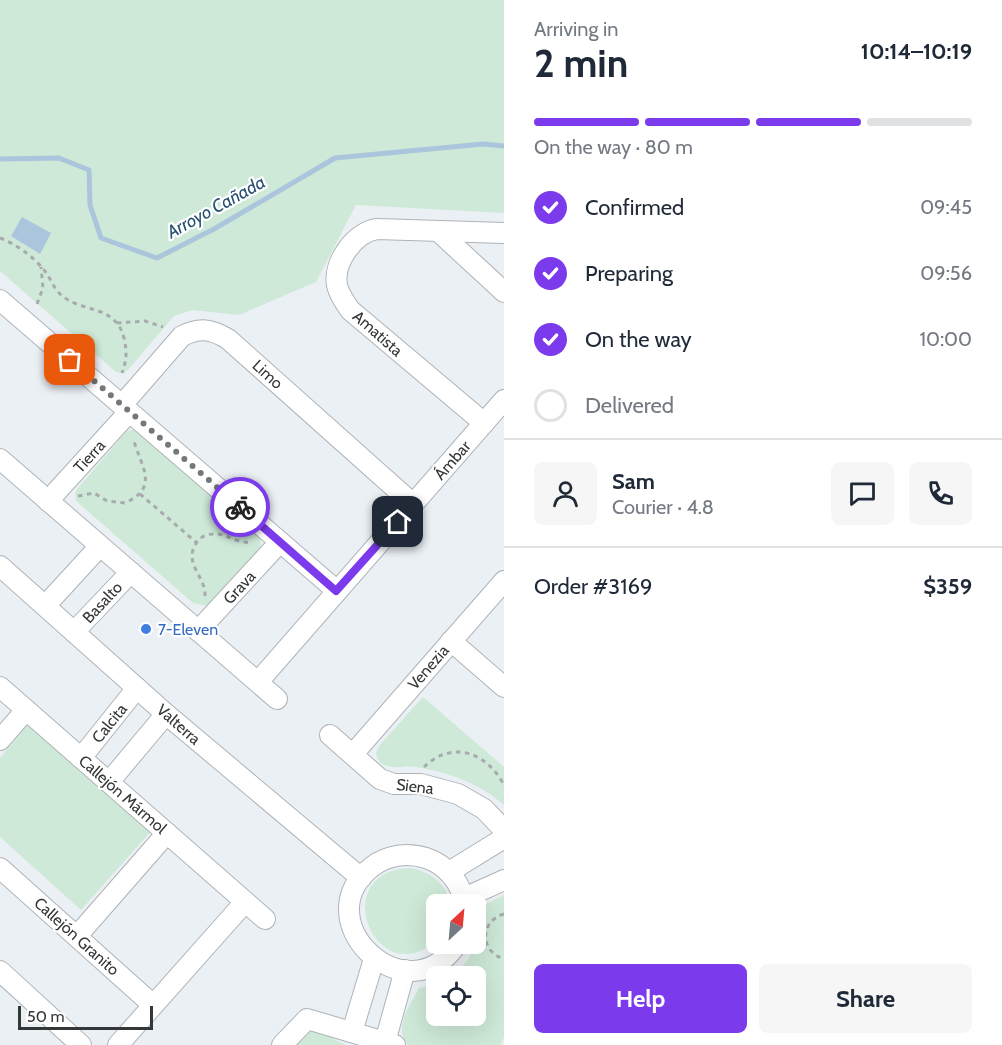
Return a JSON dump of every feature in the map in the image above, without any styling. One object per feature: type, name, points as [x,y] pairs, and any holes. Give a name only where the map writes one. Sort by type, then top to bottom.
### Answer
[{"type":"street","name":"Amatista","points":[[438,231],[377,229],[366,231],[358,237],[340,264],[337,282],[340,295],[350,310],[484,423]]},
{"type":"street","points":[[438,231],[504,233]]},
{"type":"street","points":[[438,231],[504,292]]},
{"type":"street","points":[[0,300],[336,591]]},
{"type":"street","name":"Limo","points":[[126,409],[182,336],[208,329],[228,339],[413,504]]},
{"type":"street","name":"Ámbar","points":[[258,682],[504,400]]},
{"type":"street","name":"Tierra","points":[[48,501],[126,409]]},
{"type":"street","points":[[0,459],[277,699]]},
{"type":"street","name":"Grava","points":[[198,631],[280,542]]},
{"type":"street","points":[[45,606],[100,546]]},
{"type":"street","name":"Valterra","points":[[0,566],[166,714],[361,878]]},
{"type":"street","name":"Basalto","points":[[74,632],[130,572]]},
{"type":"street","name":"Venezia","points":[[353,754],[504,581]]},
{"type":"street","points":[[451,641],[504,687]]},
{"type":"street","name":"Callejón Mármol","points":[[0,687],[265,919]]},
{"type":"street","name":"Calcita","points":[[81,758],[137,688]]},
{"type":"street","points":[[0,740],[26,710]]},
{"type":"street","points":[[109,782],[166,714]]},
{"type":"street","name":"Siena","points":[[330,735],[380,779],[394,784],[421,784],[458,794],[484,809],[504,830]]},
{"type":"street","points":[[76,936],[167,833]]},
{"type":"street","points":[[449,872],[504,838]]},
{"type":"street","points":[[449,954],[432,965],[405,970],[374,959],[360,945],[352,926],[350,906],[352,896],[361,878],[368,871],[384,860],[404,855],[423,857],[441,866],[458,884],[462,894]]},
{"type":"street","name":"Callejón Granito","points":[[0,868],[153,1005]]},
{"type":"street","points":[[477,894],[504,880]]},
{"type":"street","points":[[118,1045],[245,902]]},
{"type":"street","points":[[352,1032],[374,959]]},
{"type":"street","points":[[282,1045],[306,1019],[390,1043],[405,970]]},
{"type":"street","points":[[0,971],[81,1045]]},
{"type":"path","points":[[0,240],[7,240],[40,266],[59,293],[75,304],[111,317],[117,323],[121,328],[128,358],[122,373]]},
{"type":"path","points":[[37,304],[43,288],[40,266]]},
{"type":"path","points":[[117,323],[146,321],[163,327]]},
{"type":"path","points":[[76,501],[76,496],[94,493],[106,501],[125,503],[140,494],[146,478],[133,436]]},
{"type":"path","points":[[140,494],[197,543]]},
{"type":"path","points":[[205,599],[206,588],[194,569],[192,558],[197,543],[210,534],[224,535],[241,543],[256,541]]},
{"type":"path","points":[[423,768],[432,759],[445,754],[467,753],[487,762],[504,785]]},
{"type":"path","points":[[504,914],[491,921],[485,933],[490,950],[498,957],[504,958]]},
{"type":"green space","points":[[0,0],[504,0],[504,213],[356,205],[316,282],[239,315],[192,310],[174,316],[128,370],[122,373],[116,372],[0,271]]},
{"type":"green space","points":[[136,429],[259,533],[261,545],[259,553],[208,606],[193,603],[76,501],[75,493],[78,488],[127,431]]},
{"type":"green space","points":[[423,697],[504,767],[504,805],[484,790],[451,775],[412,767],[390,767],[383,764],[377,757],[379,746]]},
{"type":"green space","points":[[29,724],[151,831],[81,910],[0,837],[0,758]]},
{"type":"green space","points":[[412,868],[432,876],[442,885],[447,894],[426,894],[426,946],[414,953],[394,952],[379,941],[368,925],[365,906],[370,887],[386,874]]},
{"type":"green space","points":[[504,895],[504,1038],[500,1045],[408,1045],[402,1031],[402,1024],[419,988],[426,986],[426,1026],[486,1026],[486,966],[462,966],[472,954],[486,954],[486,904]]},
{"type":"green space","points":[[308,1029],[321,1032],[345,1045],[292,1045]]},
{"type":"water","points":[[22,217],[51,233],[40,254],[11,236]]},
{"type":"waterway","name":"Arroyo Cañada","points":[[0,159],[59,158],[89,170],[90,205],[101,238],[157,258],[214,229],[335,158],[483,144],[504,146]]},
{"type":"way so far","points":[[70,360],[240,507]]},
{"type":"place","name":"7-Eleven","points":[[146,629]]},
{"type":"route","points":[[240,507],[336,591],[398,522]]}]
